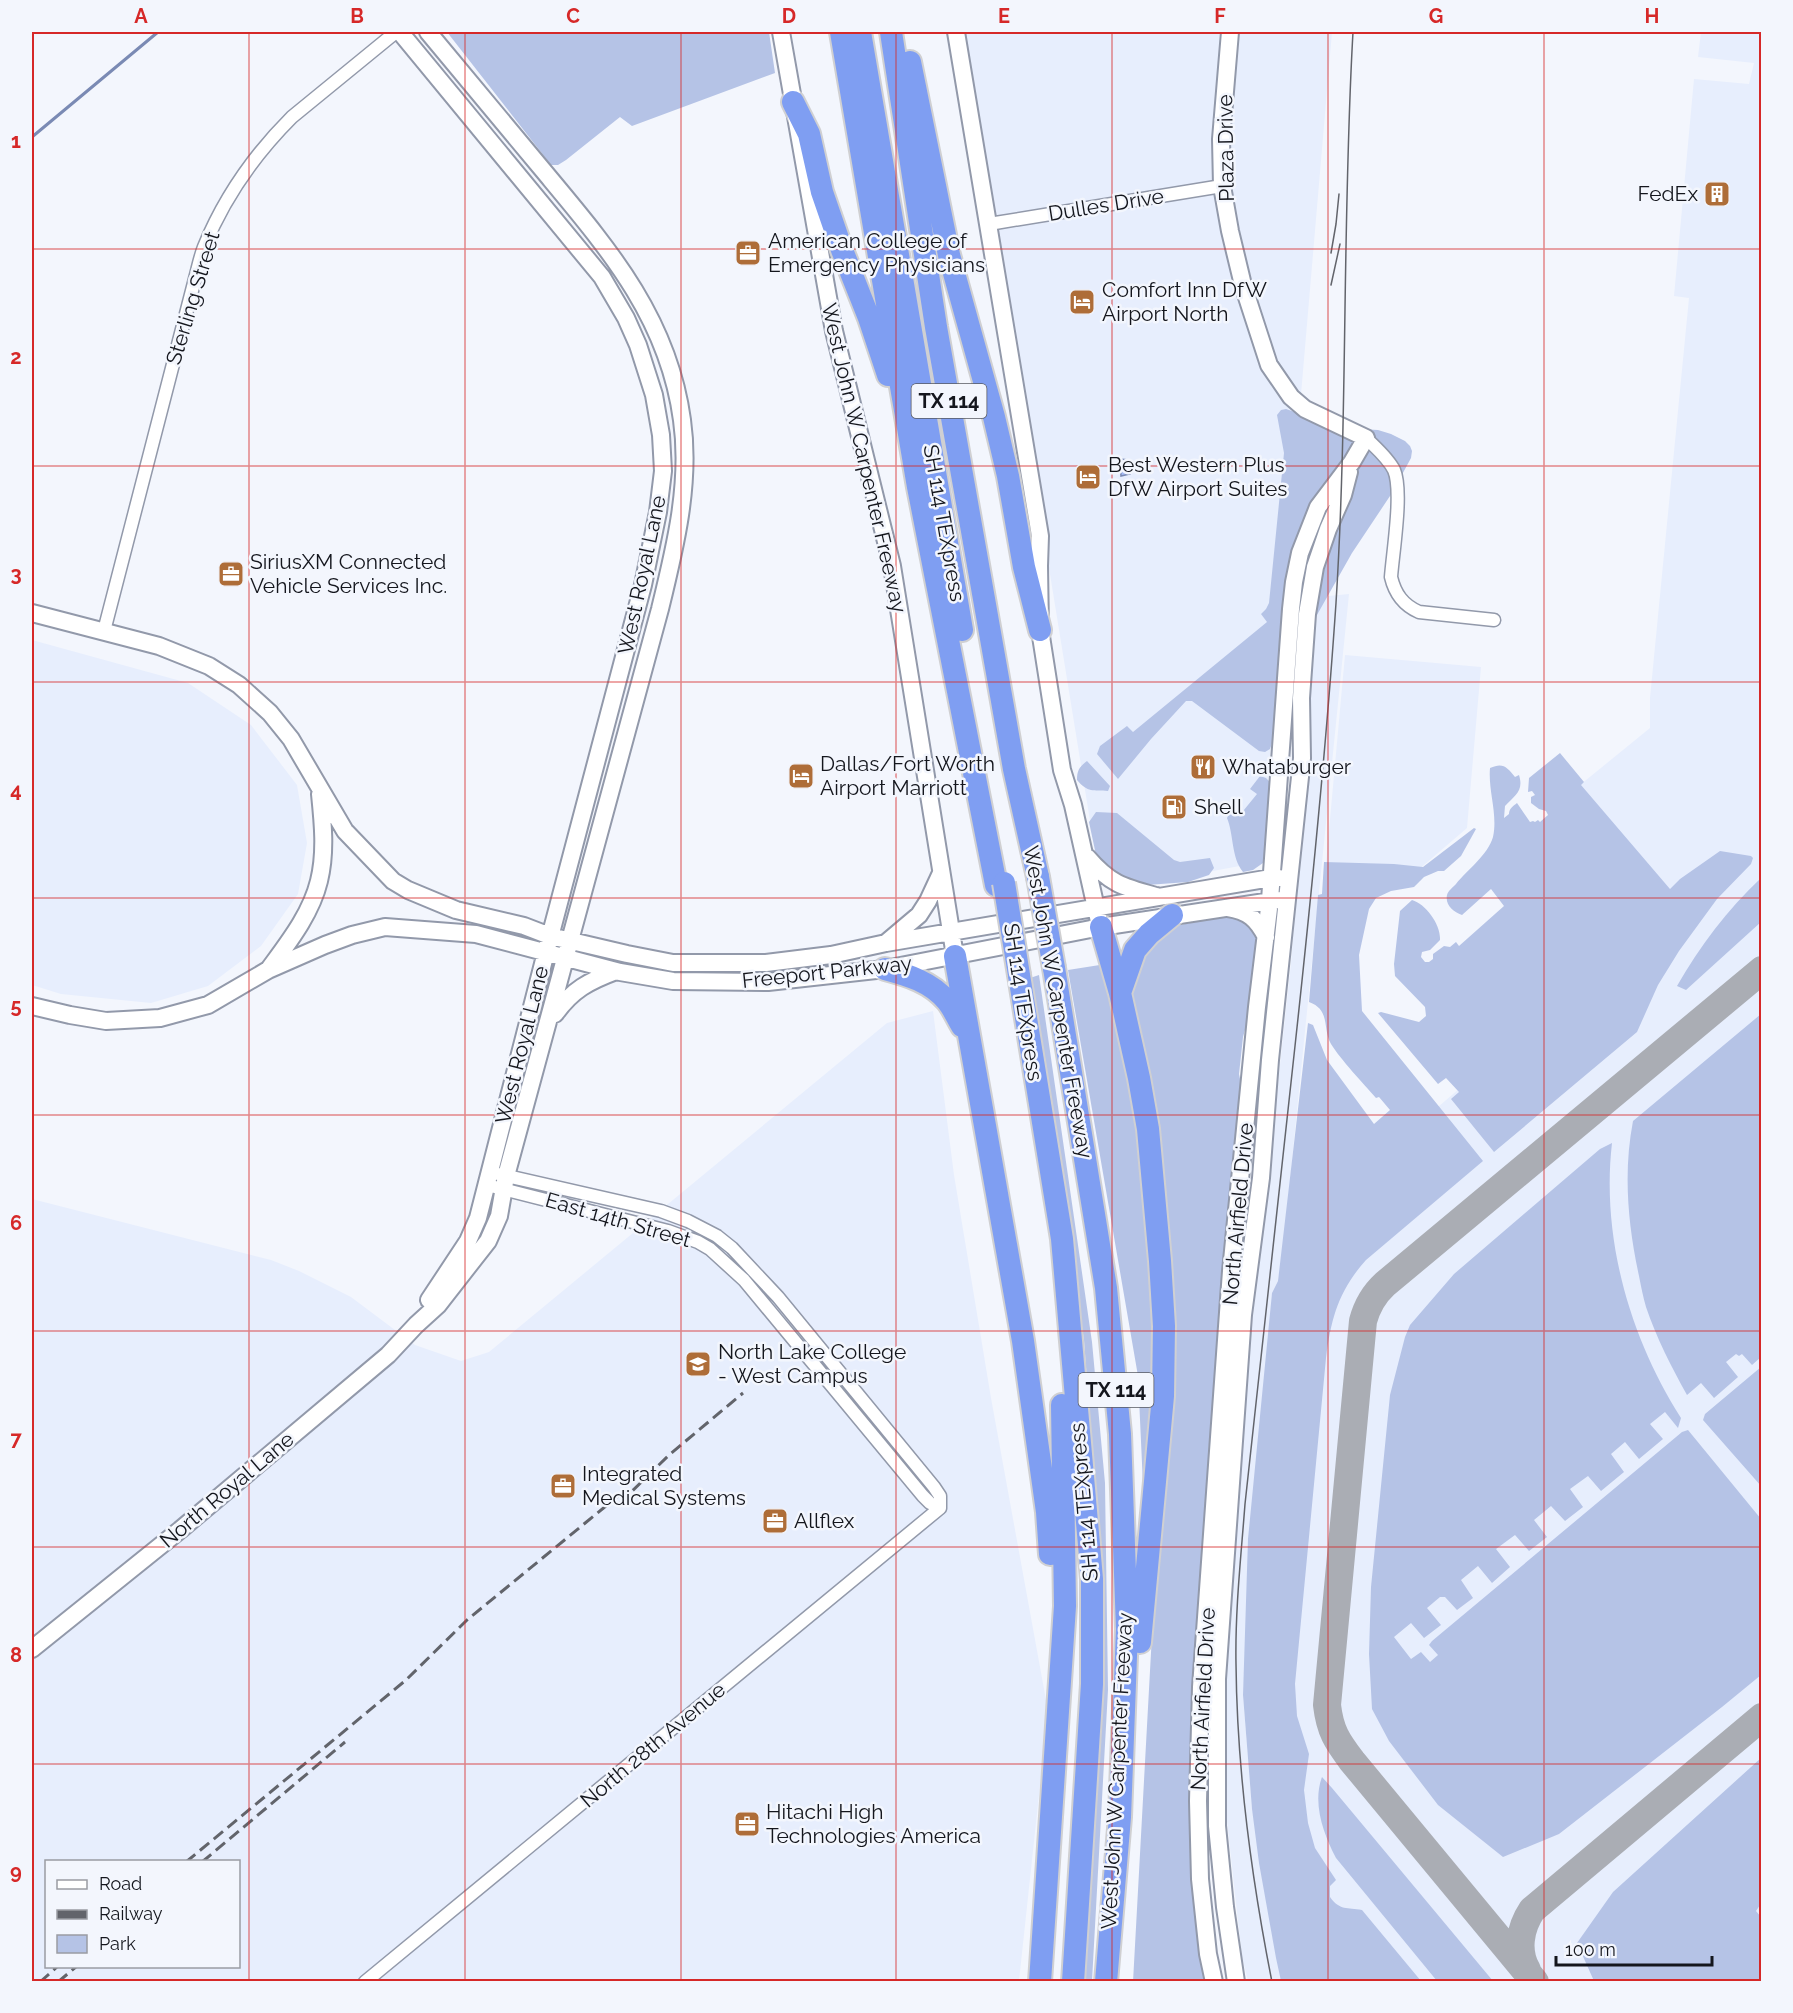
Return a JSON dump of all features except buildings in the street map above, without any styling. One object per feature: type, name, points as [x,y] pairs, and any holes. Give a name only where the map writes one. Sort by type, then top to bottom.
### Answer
[{"type":"highway","name":"West John W Carpenter Freeway","points":[[840,32],[918,487],[1000,884],[1015,975],[1054,1278],[1063,1429],[1065,1606],[1040,1982]]},
{"type":"highway","name":"SH 114 TEXpress","points":[[860,32],[1000,884]]},
{"type":"highway","name":"West John W Carpenter Freeway","points":[[891,32],[944,374],[1014,769],[1038,877],[1106,1288],[1120,1434],[1127,1629],[1120,1817],[1106,1982]]},
{"type":"highway","points":[[896,32],[907,43],[949,255],[994,417],[1008,476],[1024,567],[1040,630]]},
{"type":"highway","points":[[793,102],[809,134],[822,192],[888,376],[903,465],[918,487]]},
{"type":"highway","points":[[1120,993],[1134,950],[1149,934],[1166,906]]},
{"type":"highway","points":[[1098,917],[1120,993],[1148,1129],[1164,1326],[1159,1454],[1140,1630],[1134,1784],[1120,1817]]},
{"type":"highway","points":[[955,956],[1023,1341],[1050,1532],[1051,1605],[1060,1675]]},
{"type":"highway","points":[[885,969],[912,976],[930,986],[948,1002],[971,1042]]},
{"type":"highway","name":"SH 114 TEXpress","points":[[1015,975],[1062,1239],[1092,1579],[1092,1684],[1073,1982]]},
{"type":"highway","points":[[1058,1982],[1076,1858],[1082,1845]]},
{"type":"main road","name":"West Royal Lane","points":[[398,32],[602,277],[626,318],[638,345],[654,395],[661,435],[663,471],[652,546],[548,944],[497,1180]]},
{"type":"main road","name":"West Royal Lane","points":[[429,32],[607,247],[632,284],[644,304],[666,356],[682,421],[684,460],[681,506],[669,573],[566,958]]},
{"type":"main road","name":"West John W Carpenter Freeway","points":[[781,32],[834,330],[892,566],[955,956]]},
{"type":"main road","points":[[956,32],[1041,536],[1040,630],[1062,770],[1073,805],[1098,917]]},
{"type":"main road","name":"Plaza Drive","points":[[1230,32],[1221,139],[1222,186],[1230,231],[1244,285],[1269,365],[1286,391],[1305,409],[1366,438]]},
{"type":"main road","points":[[534,194],[551,180]]},
{"type":"main road","points":[[654,395],[676,390]]},
{"type":"main road","name":"North Airfield Drive","points":[[1236,1982],[1217,1826],[1216,1679],[1243,1315],[1261,1178],[1270,1060],[1278,900],[1270,878],[1294,582],[1300,553],[1318,507],[1352,462],[1366,438]]},
{"type":"main road","name":"North Airfield Drive","points":[[1214,1982],[1208,1954],[1200,1879],[1198,1801],[1200,1687],[1232,1271],[1257,1007],[1266,937],[1288,878],[1302,758],[1301,698],[1307,614],[1315,567],[1352,462]]},
{"type":"main road","points":[[32,613],[104,631]]},
{"type":"main road","name":"Freeport Parkway","points":[[104,631],[178,653],[209,666],[238,685],[270,713],[291,739],[345,831],[393,881],[452,909],[524,926],[566,958],[616,971],[673,981],[719,983],[780,981],[885,969],[955,956],[1098,917]]},
{"type":"main road","points":[[631,632],[652,639]]},
{"type":"main road","points":[[268,970],[304,917],[319,882],[324,844],[319,790]]},
{"type":"main road","points":[[1084,854],[1101,874],[1123,887],[1166,906]]},
{"type":"main road","points":[[886,943],[919,915],[941,873]]},
{"type":"main road","name":"Freeport Parkway","points":[[32,1006],[106,1021],[160,1018],[208,1005],[268,970],[352,935],[385,927],[476,934],[548,944],[569,941],[673,963],[778,961],[831,956],[886,943],[950,932],[1098,917],[1166,906],[1270,878],[1288,878]]},
{"type":"main road","name":"Freeport Parkway","points":[[1166,906],[1224,907],[1278,900]]},
{"type":"main road","points":[[1224,907],[1245,912],[1254,918],[1266,937]]},
{"type":"main road","name":"North Royal Lane","points":[[32,1649],[180,1530],[361,1378],[388,1355],[416,1324],[468,1241],[497,1180],[549,1022],[566,958]]},
{"type":"main road","points":[[778,961],[780,981]]},
{"type":"main road","points":[[549,1022],[564,1002],[580,987],[616,971]]},
{"type":"street","name":"Sterling Street","points":[[104,631],[195,279],[204,248],[218,219],[238,181],[292,117],[398,32]]},
{"type":"street","name":"Dulles Drive","points":[[989,224],[1222,186]]},
{"type":"street","name":"Plaza Drive","points":[[1366,438],[1394,469],[1399,486],[1391,577],[1399,597],[1408,607],[1419,612],[1494,620]]},
{"type":"street","name":"East 14th Street","points":[[497,1180],[668,1232],[698,1242],[714,1251],[744,1280],[923,1496],[940,1508]]},
{"type":"street","name":"North 28th Avenue","points":[[365,1982],[940,1508]]},
{"type":"shaded area","points":[[962,32],[1332,32],[1261,862],[1154,882],[1092,833]]},
{"type":"shaded area","points":[[1701,32],[1761,32],[1761,1981],[1357,1981],[1306,1924],[1264,1449],[1423,1120],[1460,1088],[1580,785],[1650,728],[1650,698],[1689,298],[1674,296],[1694,79],[1749,84],[1754,63],[1698,57]]},
{"type":"shaded area","points":[[1120,459],[1128,460],[1130,474],[1121,476]]},
{"type":"shaded area","points":[[1349,594],[1285,1230],[1278,1281],[1272,1293],[1243,1695],[1252,1809],[1286,1981],[1248,1981],[1242,1957],[1226,1812],[1223,1741],[1232,1510],[1291,963],[1318,597]]},
{"type":"shaded area","points":[[32,640],[188,683],[251,725],[297,785],[307,843],[298,894],[261,946],[208,986],[151,1003],[61,994],[32,985]]},
{"type":"shaded area","points":[[1345,655],[1481,667],[1467,828],[1417,871],[1326,863]]},
{"type":"shaded area","points":[[933,1011],[954,1175],[991,1398],[1048,1711],[1019,1981],[32,1981],[32,1199],[271,1260],[351,1297],[415,1345],[461,1361],[489,1352],[887,1023]]},
{"type":"green space","points":[[447,32],[769,32],[775,73],[632,126],[620,117],[566,160],[558,165],[551,165]]},
{"type":"green space","points":[[1286,409],[1342,428],[1378,430],[1391,434],[1410,446],[1411,458],[1392,493],[1352,553],[1313,622],[1270,749],[1265,752],[1259,751],[1192,701],[1186,701],[1118,779],[1097,754],[1100,746],[1127,726],[1133,732],[1267,622],[1261,614],[1269,603],[1284,453],[1277,415],[1281,410]]},
{"type":"green space","points":[[1560,753],[1584,782],[1581,785],[1670,889],[1680,879],[1720,851],[1753,858],[1751,864],[1717,899],[1679,951],[1658,985],[1637,1032],[1494,1152],[1451,1099],[1459,1092],[1446,1078],[1438,1084],[1378,1013],[1419,1022],[1426,1016],[1425,1007],[1395,976],[1394,964],[1400,911],[1412,900],[1427,910],[1440,934],[1440,940],[1430,950],[1422,952],[1421,957],[1425,962],[1433,959],[1433,954],[1444,946],[1450,947],[1456,942],[1459,946],[1504,906],[1491,889],[1462,915],[1450,908],[1447,902],[1449,891],[1487,850],[1493,837],[1490,768],[1502,766],[1515,777],[1519,775],[1519,789],[1505,806],[1504,818],[1517,803],[1530,822],[1538,820],[1540,822],[1548,815],[1546,811],[1531,803],[1531,797],[1535,795],[1532,791],[1528,792],[1529,778]]},
{"type":"green space","points":[[1087,761],[1110,786],[1108,791],[1088,789],[1077,780],[1079,769]]},
{"type":"green space","points":[[1260,776],[1271,783],[1265,857],[1263,863],[1253,870],[1243,872],[1236,860],[1227,818],[1231,810],[1239,816],[1257,794],[1250,789]]},
{"type":"green space","points":[[1096,812],[1117,813],[1174,860],[1180,862],[1210,858],[1214,868],[1209,875],[1188,882],[1147,885],[1130,880],[1110,870],[1096,855],[1089,822]]},
{"type":"green space","points":[[1474,828],[1476,829],[1461,856],[1444,871],[1424,877],[1414,887],[1391,891],[1376,898],[1369,909],[1359,955],[1362,1011],[1483,1161],[1366,1260],[1349,1282],[1338,1305],[1326,1358],[1295,1684],[1297,1716],[1309,1754],[1304,1790],[1308,1823],[1315,1848],[1336,1880],[1330,1886],[1330,1897],[1341,1906],[1362,1910],[1421,1981],[1281,1981],[1259,1863],[1252,1809],[1243,1695],[1248,1539],[1272,1293],[1278,1281],[1308,1023],[1313,1025],[1327,1060],[1374,1124],[1390,1110],[1379,1097],[1376,1098],[1335,1050],[1328,1038],[1323,1015],[1316,1005],[1309,1002],[1318,895],[1322,894],[1324,862],[1423,867]]},
{"type":"green space","points":[[1761,878],[1761,922],[1686,990],[1677,986],[1715,929]]},
{"type":"green space","points":[[1236,915],[1257,929],[1258,944],[1251,1009],[1243,1037],[1239,1074],[1243,1093],[1209,1444],[1197,1668],[1197,1898],[1193,1899],[1206,1981],[1133,1982],[1157,1543],[1173,1352],[1131,985],[1147,946],[1176,926]]},
{"type":"green space","points":[[1106,964],[1140,1119],[1160,1350],[1144,1507],[1138,1376],[1068,970]]},
{"type":"green space","points":[[1039,975],[1092,1342],[1105,1483],[1108,1690],[1092,1981],[1077,1981],[1094,1476],[1084,1340],[1030,978]]},
{"type":"green space","points":[[1761,1014],[1761,1357],[1752,1365],[1742,1354],[1739,1356],[1736,1354],[1726,1362],[1738,1377],[1714,1398],[1701,1383],[1687,1395],[1650,1318],[1635,1257],[1628,1199],[1628,1160],[1633,1121]]},
{"type":"green space","points":[[1612,1143],[1611,1215],[1623,1286],[1647,1355],[1681,1418],[1678,1428],[1665,1412],[1650,1424],[1663,1439],[1639,1459],[1625,1442],[1611,1454],[1624,1472],[1601,1491],[1588,1476],[1570,1489],[1583,1507],[1565,1521],[1551,1506],[1534,1520],[1547,1537],[1529,1551],[1515,1535],[1496,1549],[1510,1567],[1492,1583],[1478,1566],[1461,1580],[1473,1598],[1457,1610],[1445,1597],[1440,1597],[1427,1608],[1441,1625],[1424,1638],[1411,1623],[1394,1637],[1411,1659],[1421,1652],[1430,1662],[1438,1655],[1429,1645],[1432,1641],[1682,1432],[1688,1430],[1761,1519],[1761,1675],[1559,1834],[1503,1857],[1438,1805],[1389,1741],[1372,1709],[1369,1654],[1371,1587],[1390,1395],[1410,1325],[1454,1274],[1600,1149]]},
{"type":"green space","points":[[1761,1367],[1761,1486],[1703,1420],[1705,1414]]},
{"type":"green space","points":[[1761,1758],[1762,1906],[1760,1905],[1756,1911],[1761,1917],[1761,1981],[1594,1981],[1577,1943],[1613,1892]]},
{"type":"green space","points":[[1322,1777],[1493,1981],[1437,1981],[1336,1858],[1327,1839],[1319,1808],[1319,1787]]},
{"type":"waterway","points":[[32,137],[158,32]]},
{"type":"taxiway","points":[[1535,1982],[1352,1761],[1338,1741],[1330,1722],[1327,1705],[1363,1321],[1371,1301],[1385,1284],[1762,970]]},
{"type":"taxiway","points":[[1527,1970],[1521,1955],[1521,1940],[1522,1932],[1532,1910],[1762,1717]]},
{"type":"tram line","points":[[1272,1982],[1258,1903],[1242,1784],[1237,1704],[1236,1624],[1245,1504],[1307,936],[1332,658],[1340,532],[1347,175],[1353,32]]},
{"type":"tram line","points":[[1331,253],[1339,194]]},
{"type":"tram line","points":[[1331,285],[1340,244]]},
{"type":"railway","points":[[620,1503],[669,1455],[743,1393]]},
{"type":"railway","points":[[188,1860],[406,1680],[467,1620],[623,1492]]},
{"type":"railway","points":[[204,1860],[345,1742]]},
{"type":"railway","points":[[40,1982],[56,1968]]},
{"type":"railway","points":[[58,1982],[75,1968]]},
{"type":"place","name":"FedEx","points":[[1717,194]]},
{"type":"place","name":"American College of Emergency Physicians","points":[[748,253]]},
{"type":"place","name":"Comfort Inn DfW Airport North","points":[[1082,302]]},
{"type":"place","name":"Best Western Plus DfW Airport Suites","points":[[1088,477]]},
{"type":"place","name":"SiriusXM Connected Vehicle Services Inc.","points":[[231,574]]},
{"type":"place","name":"Whataburger","points":[[1203,767]]},
{"type":"place","name":"Dallas/Fort Worth Airport Marriott","points":[[801,776]]},
{"type":"place","name":"Shell","points":[[1174,807]]},
{"type":"place","name":"North Lake College - West Campus","points":[[698,1364]]},
{"type":"place","name":"Integrated Medical Systems","points":[[563,1486]]},
{"type":"place","name":"Allflex","points":[[775,1521]]},
{"type":"place","name":"Hitachi High Technologies America","points":[[747,1824]]}]
